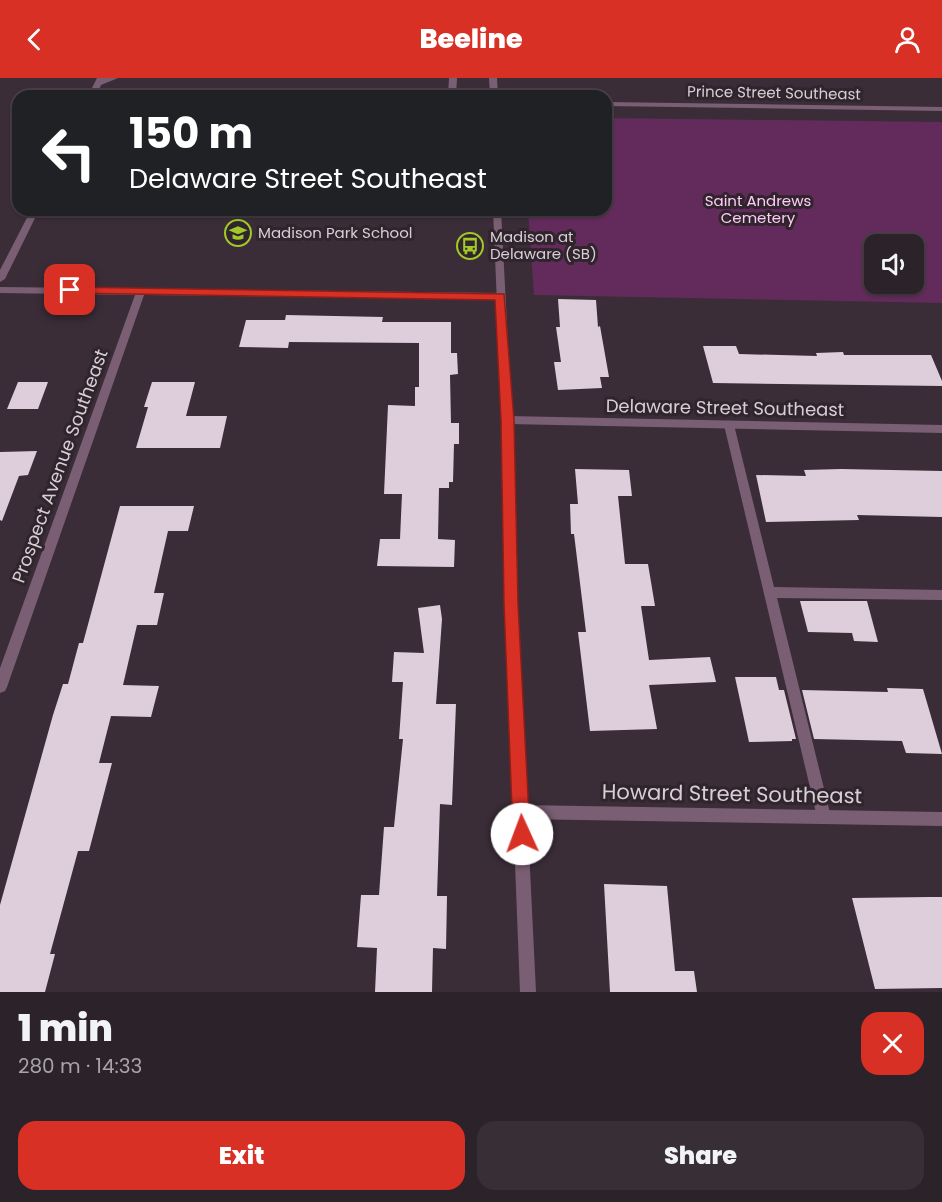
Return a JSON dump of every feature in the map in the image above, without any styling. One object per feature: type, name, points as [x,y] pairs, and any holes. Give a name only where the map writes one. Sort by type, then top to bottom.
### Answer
[{"type":"street","points":[[100,81],[114,78]]},
{"type":"street","name":"Prince Street Southeast","points":[[612,104],[942,109]]},
{"type":"street","points":[[0,279],[32,216]]},
{"type":"street","points":[[497,216],[528,992]]},
{"type":"street","points":[[0,290],[501,296]]},
{"type":"street","name":"Prospect Avenue Southeast","points":[[0,687],[141,291]]},
{"type":"street","name":"Delaware Street Southeast","points":[[507,420],[942,429]]},
{"type":"street","points":[[729,425],[824,817]]},
{"type":"street","points":[[769,592],[942,595]]},
{"type":"street","name":"Howard Street Southeast","points":[[521,812],[942,819]]},
{"type":"green space","name":"Saint Andrews Cemetery","points":[[612,118],[942,122],[942,303],[534,295],[528,216],[612,216]]},
{"type":"building","points":[[558,299],[596,300],[598,327],[600,326],[609,377],[600,377],[602,388],[558,390],[554,362],[561,362],[556,327],[560,327]]},
{"type":"building","points":[[286,315],[383,317],[382,322],[451,322],[451,353],[457,353],[458,374],[450,375],[451,423],[459,423],[459,444],[454,444],[453,482],[449,482],[449,488],[439,488],[438,539],[455,540],[454,567],[377,566],[380,539],[400,539],[402,494],[384,494],[388,405],[415,406],[415,387],[419,387],[419,343],[289,342],[288,348],[239,347],[246,320],[285,320]]},
{"type":"building","points":[[703,346],[736,346],[739,354],[817,356],[816,353],[843,352],[844,355],[931,355],[942,386],[713,383]]},
{"type":"building","points":[[18,382],[48,382],[38,409],[7,409]]},
{"type":"building","points":[[152,382],[195,382],[186,416],[227,416],[220,448],[136,448],[148,407],[144,407]]},
{"type":"building","points":[[37,451],[28,475],[19,476],[2,521],[0,520],[0,452]]},
{"type":"building","points":[[575,469],[629,470],[632,496],[618,496],[625,564],[648,564],[655,606],[641,606],[649,660],[710,657],[716,682],[649,685],[657,729],[590,731],[578,632],[586,632],[574,534],[571,534],[570,504],[578,504]]},
{"type":"building","points":[[804,470],[942,471],[942,517],[857,515],[859,520],[766,522],[756,475],[806,476]]},
{"type":"building","points":[[120,506],[194,506],[188,531],[168,531],[154,593],[164,593],[157,625],[137,625],[123,685],[159,686],[151,717],[111,716],[99,763],[112,763],[89,851],[78,851],[50,954],[55,954],[45,992],[0,992],[0,905],[53,715],[63,684],[68,684],[79,643],[83,643]]},
{"type":"building","points":[[800,601],[867,601],[878,642],[854,641],[852,633],[808,632]]},
{"type":"building","points":[[440,605],[442,619],[436,704],[456,704],[452,805],[440,804],[437,896],[447,896],[446,949],[433,948],[432,992],[375,992],[377,948],[357,947],[361,895],[379,895],[384,827],[394,827],[403,739],[399,739],[403,682],[392,682],[394,652],[424,653],[418,608]]},
{"type":"building","points":[[735,677],[776,677],[779,690],[784,690],[796,739],[749,742]]},
{"type":"building","points":[[887,688],[923,689],[942,754],[906,753],[902,741],[814,739],[802,690],[888,692]]},
{"type":"building","points":[[604,884],[667,886],[675,971],[694,971],[697,992],[610,992]]},
{"type":"building","points":[[942,897],[942,988],[875,989],[852,898]]},
{"type":"place","name":"Madison Park School","points":[[238,233]]},
{"type":"place","name":"Madison at Delaware (SB)","points":[[470,246]]},
{"type":"route","points":[[70,290],[501,296],[507,420],[511,604],[522,834]]}]
